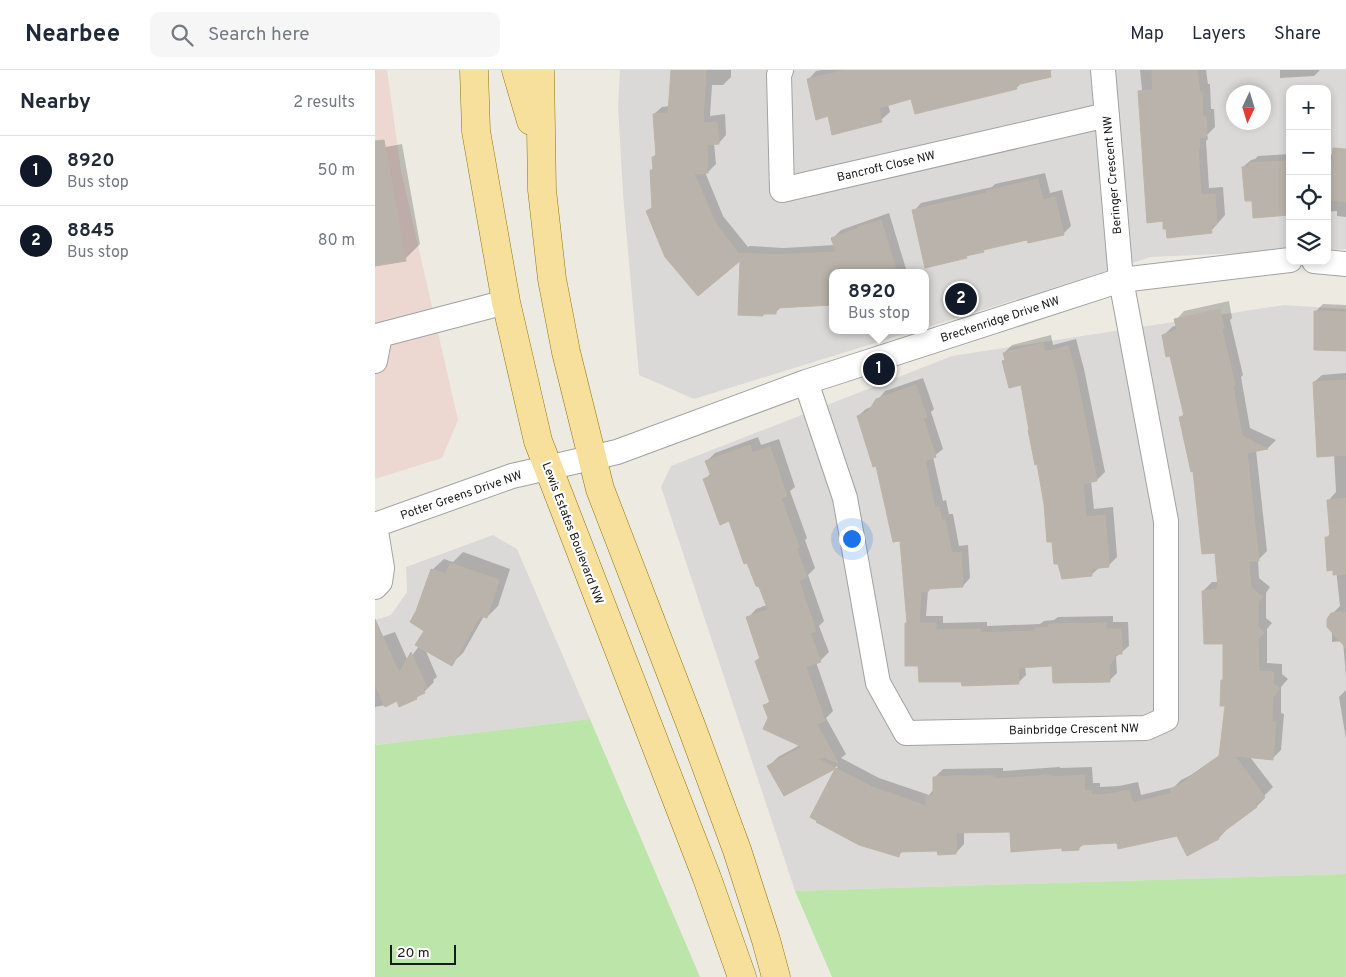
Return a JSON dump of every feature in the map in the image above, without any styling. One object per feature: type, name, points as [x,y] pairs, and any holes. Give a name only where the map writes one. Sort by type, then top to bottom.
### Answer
[{"type":"main road","name":"Lewis Estates Boulevard NW","points":[[474,70],[476,131],[506,302],[538,440],[707,878],[742,977]]},
{"type":"main road","points":[[516,70],[541,156]]},
{"type":"main road","points":[[540,70],[541,156],[551,279],[566,352],[592,458],[600,488],[737,850],[776,977]]},
{"type":"street","name":"Bancroft Close NW","points":[[781,70],[779,75],[782,190],[1107,115]]},
{"type":"street","name":"Beringer Crescent NW","points":[[1103,70],[1121,280]]},
{"type":"street","name":"Breckenridge Drive NW","points":[[548,468],[617,452],[806,382],[1121,280],[1286,260]]},
{"type":"street","points":[[1331,263],[1346,264]]},
{"type":"street","name":"Bainbridge Crescent NW","points":[[806,382],[845,498],[878,683],[906,733],[1146,728],[1166,719],[1166,522],[1121,280]]},
{"type":"street","points":[[375,361],[377,330],[506,302]]},
{"type":"street","name":"Potter Greens Drive NW","points":[[375,525],[511,476],[548,468]]},
{"type":"street","points":[[375,525],[382,568],[381,582],[375,588]]},
{"type":"shaded area","points":[[375,70],[387,70],[401,171],[458,420],[442,458],[375,479]]},
{"type":"shaded area","points":[[620,70],[1346,70],[1346,249],[1331,250],[1331,85],[1286,85],[1286,251],[1151,257],[929,327],[929,269],[829,269],[829,334],[904,334],[694,399],[639,375],[623,194],[618,106]]},
{"type":"shaded area","points":[[1284,305],[1346,309],[1346,874],[795,891],[661,487],[671,466],[952,356]]},
{"type":"shaded area","points":[[493,535],[517,549],[590,719],[375,745],[375,620],[391,615],[407,592],[406,567]]},
{"type":"green space","points":[[590,719],[700,977],[375,977],[375,745]]},
{"type":"green space","points":[[1346,874],[1346,977],[832,977],[795,891]]},
{"type":"building","points":[[671,70],[706,70],[703,123],[717,122],[719,144],[707,145],[708,173],[694,174],[716,224],[740,255],[740,253],[775,255],[836,252],[831,238],[881,220],[896,269],[829,269],[829,305],[776,308],[776,314],[763,314],[763,316],[738,315],[740,261],[698,296],[665,257],[646,211],[652,208],[650,170],[653,170],[652,157],[656,157],[653,114],[668,113]]},
{"type":"building","points":[[847,70],[1050,70],[1051,77],[1016,85],[1017,89],[915,114],[911,99],[879,108],[882,122],[832,135],[828,116],[816,120],[807,79]]},
{"type":"building","points":[[1152,70],[1197,70],[1200,92],[1202,92],[1203,117],[1206,117],[1207,137],[1199,138],[1201,195],[1215,194],[1217,224],[1211,225],[1212,233],[1167,238],[1166,229],[1163,229],[1163,221],[1147,223],[1138,91],[1153,90]]},
{"type":"building","points":[[384,140],[406,261],[375,266],[375,141]]},
{"type":"building","points":[[1333,148],[1346,149],[1346,202],[1331,200]]},
{"type":"building","points":[[1286,161],[1286,215],[1253,218],[1252,201],[1245,201],[1242,167],[1250,166],[1249,163]]},
{"type":"building","points":[[1038,179],[1043,200],[1055,197],[1064,235],[1028,243],[1027,240],[983,250],[984,252],[966,256],[967,258],[925,268],[912,210]]},
{"type":"building","points":[[1220,309],[1224,328],[1222,329],[1235,385],[1233,385],[1242,436],[1268,449],[1247,453],[1259,561],[1249,561],[1251,587],[1263,597],[1258,602],[1258,627],[1264,633],[1258,639],[1259,671],[1274,672],[1273,683],[1280,689],[1273,697],[1272,722],[1276,722],[1273,760],[1235,756],[1265,797],[1255,804],[1257,807],[1218,836],[1219,839],[1187,856],[1177,836],[1118,849],[1117,843],[1079,845],[1079,850],[1062,851],[1062,848],[1011,852],[1010,832],[956,833],[956,854],[938,855],[937,851],[900,852],[899,857],[859,845],[810,817],[835,769],[784,796],[767,766],[802,747],[763,729],[768,718],[763,705],[770,703],[755,661],[760,659],[746,617],[768,610],[747,563],[744,564],[729,521],[720,525],[703,479],[711,476],[705,461],[750,445],[752,453],[770,447],[787,496],[781,498],[799,547],[796,548],[807,577],[799,581],[816,631],[810,633],[821,662],[806,667],[825,721],[817,724],[838,763],[823,757],[818,759],[870,786],[926,806],[926,796],[933,795],[933,777],[956,776],[995,776],[995,779],[1084,775],[1084,791],[1091,791],[1091,795],[1129,790],[1133,803],[1172,793],[1170,789],[1181,784],[1219,756],[1225,706],[1220,706],[1221,680],[1223,680],[1223,644],[1204,644],[1202,591],[1218,589],[1215,553],[1202,554],[1193,471],[1191,472],[1179,417],[1184,416],[1170,356],[1166,357],[1162,335],[1177,330],[1174,319]]},
{"type":"building","points":[[1314,311],[1346,312],[1346,351],[1314,350]]},
{"type":"building","points":[[1043,343],[1045,352],[1068,346],[1077,378],[1097,481],[1083,484],[1086,517],[1105,515],[1107,536],[1109,567],[1091,569],[1092,576],[1062,579],[1058,564],[1054,564],[1052,542],[1047,542],[1044,504],[1037,464],[1035,465],[1028,430],[1021,385],[1009,388],[1002,361],[1005,360],[1003,353]]},
{"type":"building","points":[[1346,380],[1346,455],[1317,457],[1313,382]]},
{"type":"building","points":[[916,385],[927,417],[923,418],[936,457],[925,461],[935,508],[939,507],[942,521],[945,520],[952,553],[961,552],[963,587],[929,589],[929,591],[921,592],[919,623],[936,623],[936,630],[980,629],[980,633],[1035,631],[1035,628],[1049,627],[1049,624],[1106,623],[1106,629],[1121,629],[1122,654],[1117,654],[1109,666],[1110,682],[1053,683],[1052,666],[1018,668],[1019,684],[962,686],[961,682],[919,682],[918,666],[905,666],[905,623],[907,623],[900,541],[893,542],[876,466],[873,467],[857,416],[868,412],[876,399]]},
{"type":"building","points":[[1346,498],[1346,574],[1333,575],[1333,570],[1327,571],[1325,537],[1330,537],[1327,500]]},
{"type":"building","points":[[450,563],[499,580],[487,618],[480,616],[452,666],[415,645],[424,631],[410,622],[416,611],[431,569],[446,574]]},
{"type":"building","points":[[1346,612],[1346,648],[1327,627],[1327,619],[1331,613]]},
{"type":"building","points":[[375,619],[399,673],[411,652],[427,688],[423,689],[425,693],[416,697],[417,699],[399,707],[397,701],[385,707],[375,684]]},
{"type":"place","name":"8845","points":[[961,299]]},
{"type":"place","name":"8920","points":[[879,369]]}]
